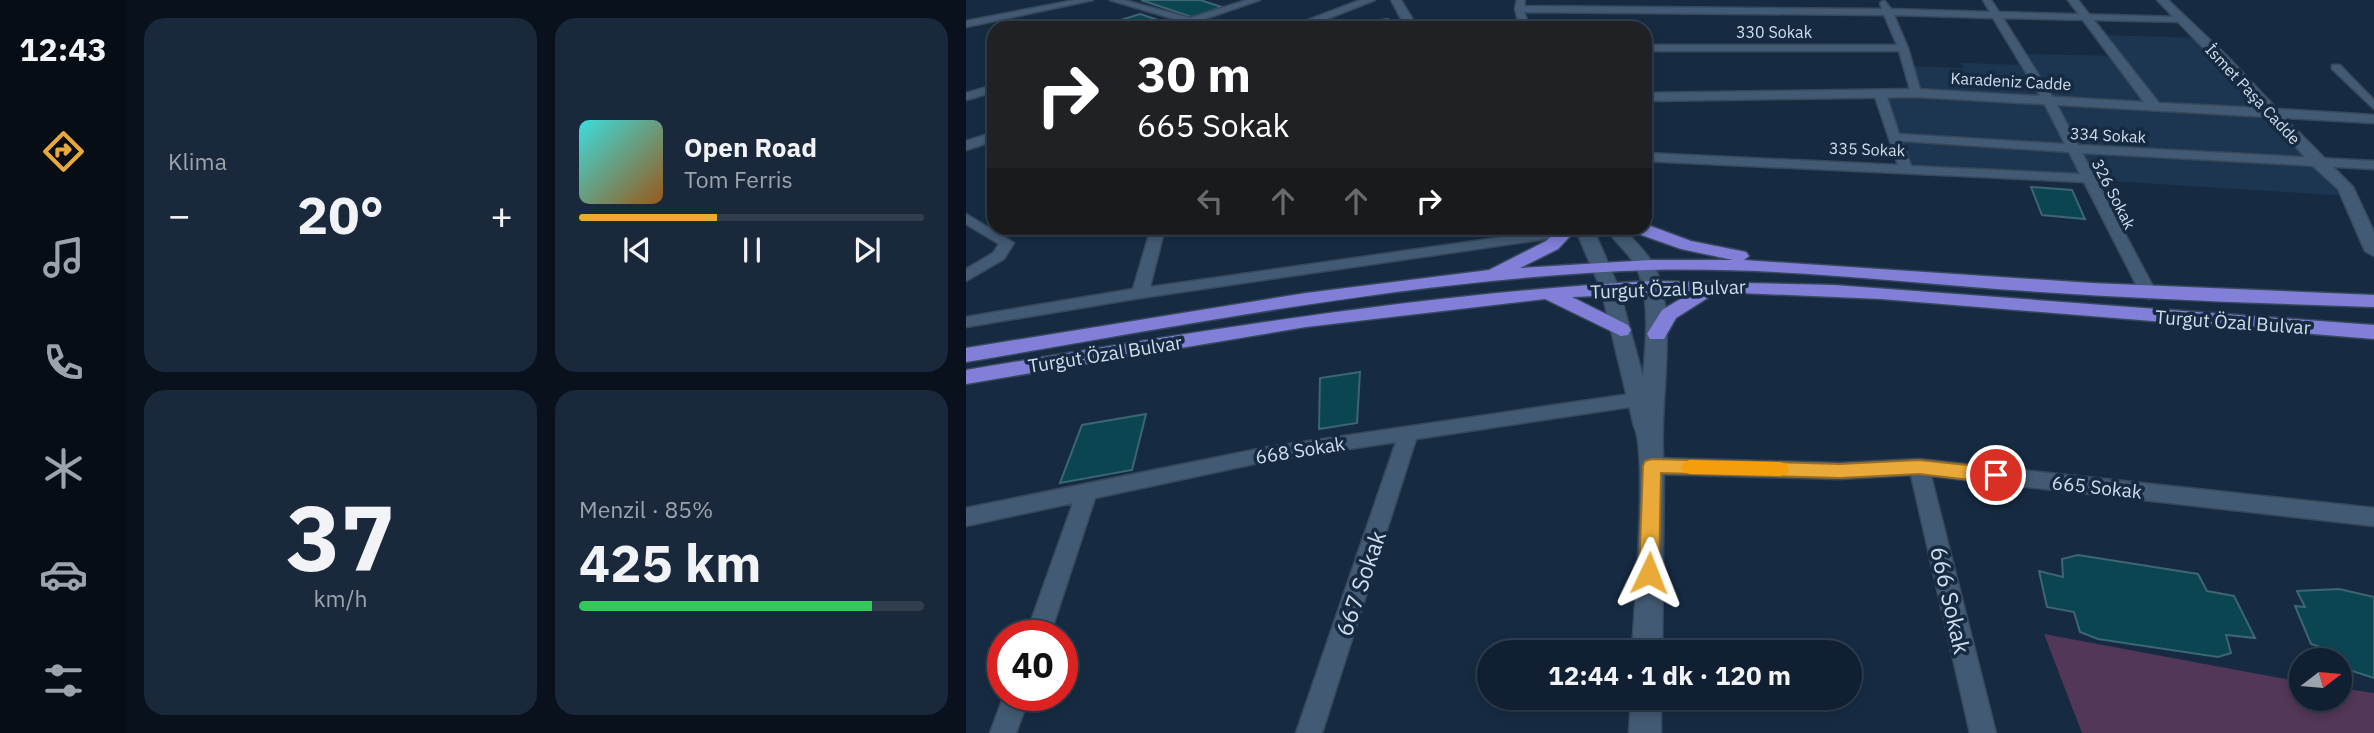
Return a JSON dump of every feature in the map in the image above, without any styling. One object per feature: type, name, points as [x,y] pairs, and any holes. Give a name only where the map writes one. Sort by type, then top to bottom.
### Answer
[{"type":"highway","points":[[1652,233],[1687,245],[1790,266]]},
{"type":"highway","points":[[1485,278],[1552,245],[1562,235]]},
{"type":"highway","name":"Turgut Özal Bulvar","points":[[966,377],[1352,314],[1610,289],[1648,276],[1790,266],[2149,294],[2374,301]]},
{"type":"highway","name":"Turgut Özal Bulvar","points":[[966,355],[1347,294],[1602,268],[1715,286],[1879,293],[2216,322],[2374,332]]},
{"type":"highway","points":[[1657,334],[1669,314],[1715,286]]},
{"type":"highway","points":[[1547,294],[1588,311],[1621,330]]},
{"type":"street","points":[[966,25],[1089,0]]},
{"type":"street","points":[[1114,0],[1190,21],[1256,0]]},
{"type":"street","points":[[1312,21],[1370,0]]},
{"type":"street","points":[[1396,0],[1408,21]]},
{"type":"street","points":[[1882,0],[1903,48],[1916,93]]},
{"type":"street","name":"326 Sokak","points":[[1987,0],[2049,101],[2149,294]]},
{"type":"street","points":[[2073,0],[2155,107]]},
{"type":"street","name":"İsmet Paşa Cadde","points":[[2162,0],[2223,59],[2318,163],[2374,211]]},
{"type":"street","points":[[1520,4],[2183,20]]},
{"type":"street","points":[[966,25],[985,31]]},
{"type":"street","name":"330 Sokak","points":[[1652,48],[1903,48]]},
{"type":"street","points":[[2336,67],[2374,106]]},
{"type":"street","points":[[966,97],[987,90]]},
{"type":"street","name":"Karadeniz Cadde","points":[[1652,97],[1916,93],[2374,120]]},
{"type":"street","points":[[1880,94],[1905,168]]},
{"type":"street","name":"334 Sokak","points":[[1896,137],[2374,165]]},
{"type":"street","points":[[966,146],[987,138]]},
{"type":"street","name":"335 Sokak","points":[[1652,157],[2088,178]]},
{"type":"street","name":"İsmet Paşa Cadde","points":[[2345,187],[2374,251]]},
{"type":"street","points":[[966,218],[987,231]]},
{"type":"street","points":[[966,276],[999,256],[1007,243],[994,235]]},
{"type":"street","points":[[1140,293],[1156,235]]},
{"type":"street","points":[[966,322],[1140,293],[1533,235]]},
{"type":"street","points":[[1587,235],[1610,289],[1649,439]]},
{"type":"street","points":[[1619,235],[1648,276],[1657,334],[1649,439],[1652,466],[1647,640]]},
{"type":"street","name":"668 Sokak","points":[[966,517],[1268,454],[1637,400]]},
{"type":"street","name":"667 Sokak","points":[[1310,733],[1409,433]]},
{"type":"street","name":"665 Sokak","points":[[1652,466],[1840,471],[1919,467],[2374,517]]},
{"type":"street","name":"666 Sokak","points":[[1919,467],[1983,733]]},
{"type":"street","points":[[1043,620],[1087,492]]},
{"type":"street","points":[[1645,733],[1646,710]]},
{"type":"street","points":[[1003,733],[1011,711]]},
{"type":"shaded area","points":[[2100,35],[2201,38],[2349,196],[1905,168],[1880,94],[1916,93],[1908,66],[1964,68],[1961,63],[2026,65],[2020,54],[2116,56]]},
{"type":"shaded area","points":[[2044,634],[2289,680],[2289,711],[2352,711],[2352,690],[2374,693],[2374,733],[2082,733]]},
{"type":"building","points":[[1141,0],[1200,0],[1222,7],[1192,17]]},
{"type":"building","points":[[1140,14],[1161,21],[1117,21]]},
{"type":"building","points":[[2031,187],[2072,190],[2085,219],[2042,215]]},
{"type":"building","points":[[1360,372],[1357,423],[1319,429],[1320,378]]},
{"type":"building","points":[[1146,414],[1132,470],[1060,483],[1082,425]]},
{"type":"building","points":[[2078,555],[2198,574],[2207,591],[2234,596],[2255,638],[2226,635],[2231,653],[2218,657],[2098,639],[2080,632],[2074,612],[2047,607],[2039,571],[2063,577],[2062,559]]},
{"type":"building","points":[[2339,589],[2374,597],[2374,678],[2352,671],[2352,648],[2323,648],[2311,644],[2295,606],[2305,607],[2297,591]]},
{"type":"slow traffic","points":[[1690,467],[1780,469]]},
{"type":"route","points":[[1649,573],[1652,466],[1840,471],[1919,467],[1996,475]]}]
